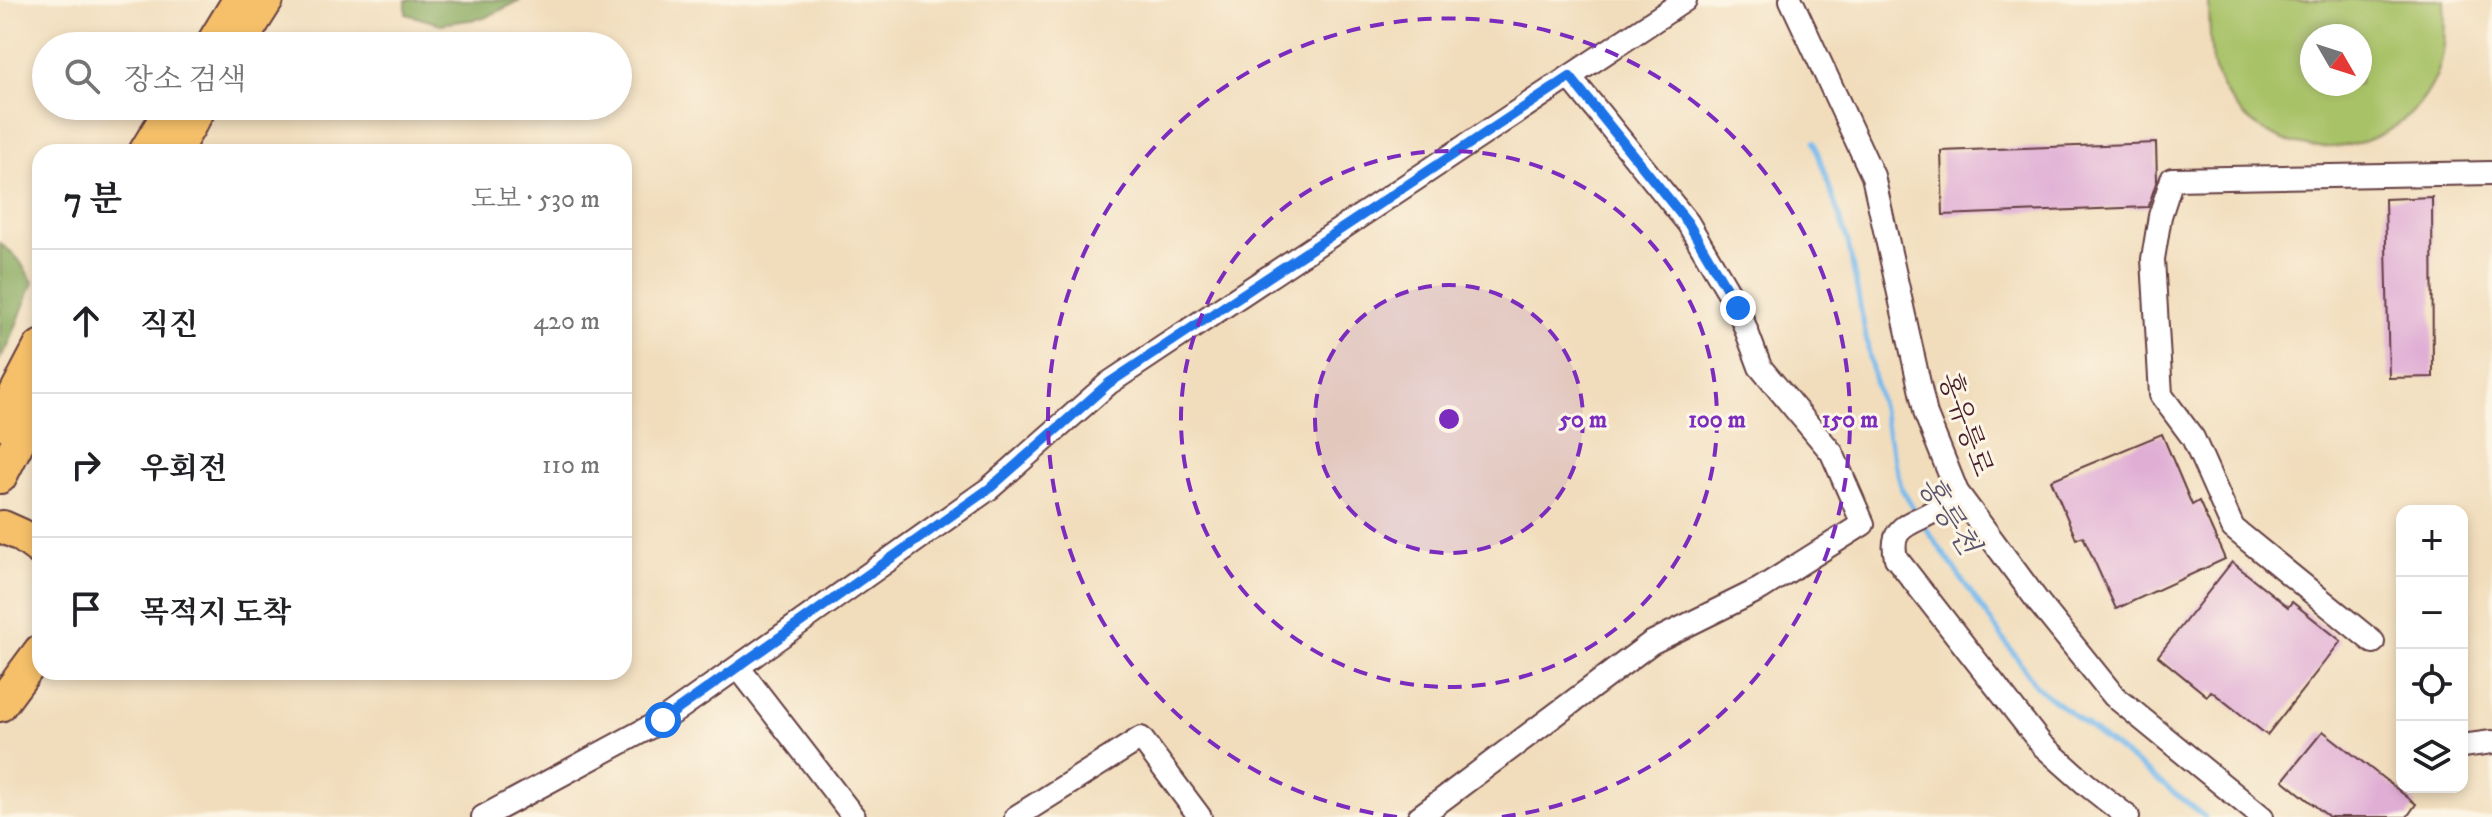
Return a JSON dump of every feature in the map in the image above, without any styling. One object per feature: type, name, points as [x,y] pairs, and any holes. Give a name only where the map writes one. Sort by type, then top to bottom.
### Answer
[{"type":"highway","points":[[220,32],[239,0]]},
{"type":"highway","points":[[247,32],[267,0]]},
{"type":"highway","points":[[150,144],[164,120]]},
{"type":"highway","points":[[179,144],[193,120]]},
{"type":"highway","points":[[0,423],[32,362]]},
{"type":"highway","points":[[0,477],[32,415]]},
{"type":"highway","points":[[3,527],[32,543]]},
{"type":"highway","points":[[0,705],[32,662]]},
{"type":"street","points":[[483,817],[663,720],[990,488],[1109,383],[1685,0]]},
{"type":"street","name":"홍유릉로","points":[[1791,0],[1873,176],[1926,415],[1957,492],[2039,603],[2114,696],[2262,817]]},
{"type":"street","points":[[1419,817],[1651,643],[1760,589],[1863,524],[1832,453],[1760,367],[1738,308],[1688,223],[1570,77]]},
{"type":"street","points":[[2373,642],[2233,528],[2193,438],[2161,395],[2153,259],[2160,216],[2172,179],[2492,173]]},
{"type":"street","points":[[1957,492],[1897,533],[1894,538],[1896,558],[2042,745],[2128,817]]},
{"type":"street","points":[[738,667],[854,817]]},
{"type":"street","points":[[1016,817],[1141,738],[1200,817]]},
{"type":"street","points":[[2468,745],[2492,742]]},
{"type":"green space","points":[[406,0],[521,0],[484,18],[440,24],[406,14]]},
{"type":"green space","points":[[2209,0],[2444,0],[2443,53],[2433,83],[2413,111],[2386,132],[2356,144],[2324,147],[2292,143],[2262,129],[2237,108],[2218,78],[2211,50]]},
{"type":"green space","points":[[0,243],[19,260],[32,285],[0,359]]},
{"type":"building","points":[[2156,143],[2157,180],[2148,207],[1943,215],[1941,151]]},
{"type":"building","points":[[2432,197],[2433,377],[2389,378],[2385,199]]},
{"type":"building","points":[[2162,434],[2192,505],[2199,501],[2225,559],[2116,609],[2083,536],[2076,539],[2051,480]]},
{"type":"building","points":[[2232,562],[2288,607],[2292,602],[2341,641],[2267,735],[2211,691],[2207,696],[2158,656]]},
{"type":"building","points":[[2323,731],[2396,788],[2396,793],[2402,793],[2416,804],[2407,817],[2329,817],[2283,780]]},
{"type":"waterway","name":"홍릉천","points":[[1814,142],[1848,242],[1872,369],[1902,490],[1916,512]]},
{"type":"waterway","name":"홍릉천","points":[[1923,524],[2037,687],[2205,817]]},
{"type":"route","points":[[663,720],[990,488],[1109,383],[1570,77],[1688,223],[1738,308]]}]
